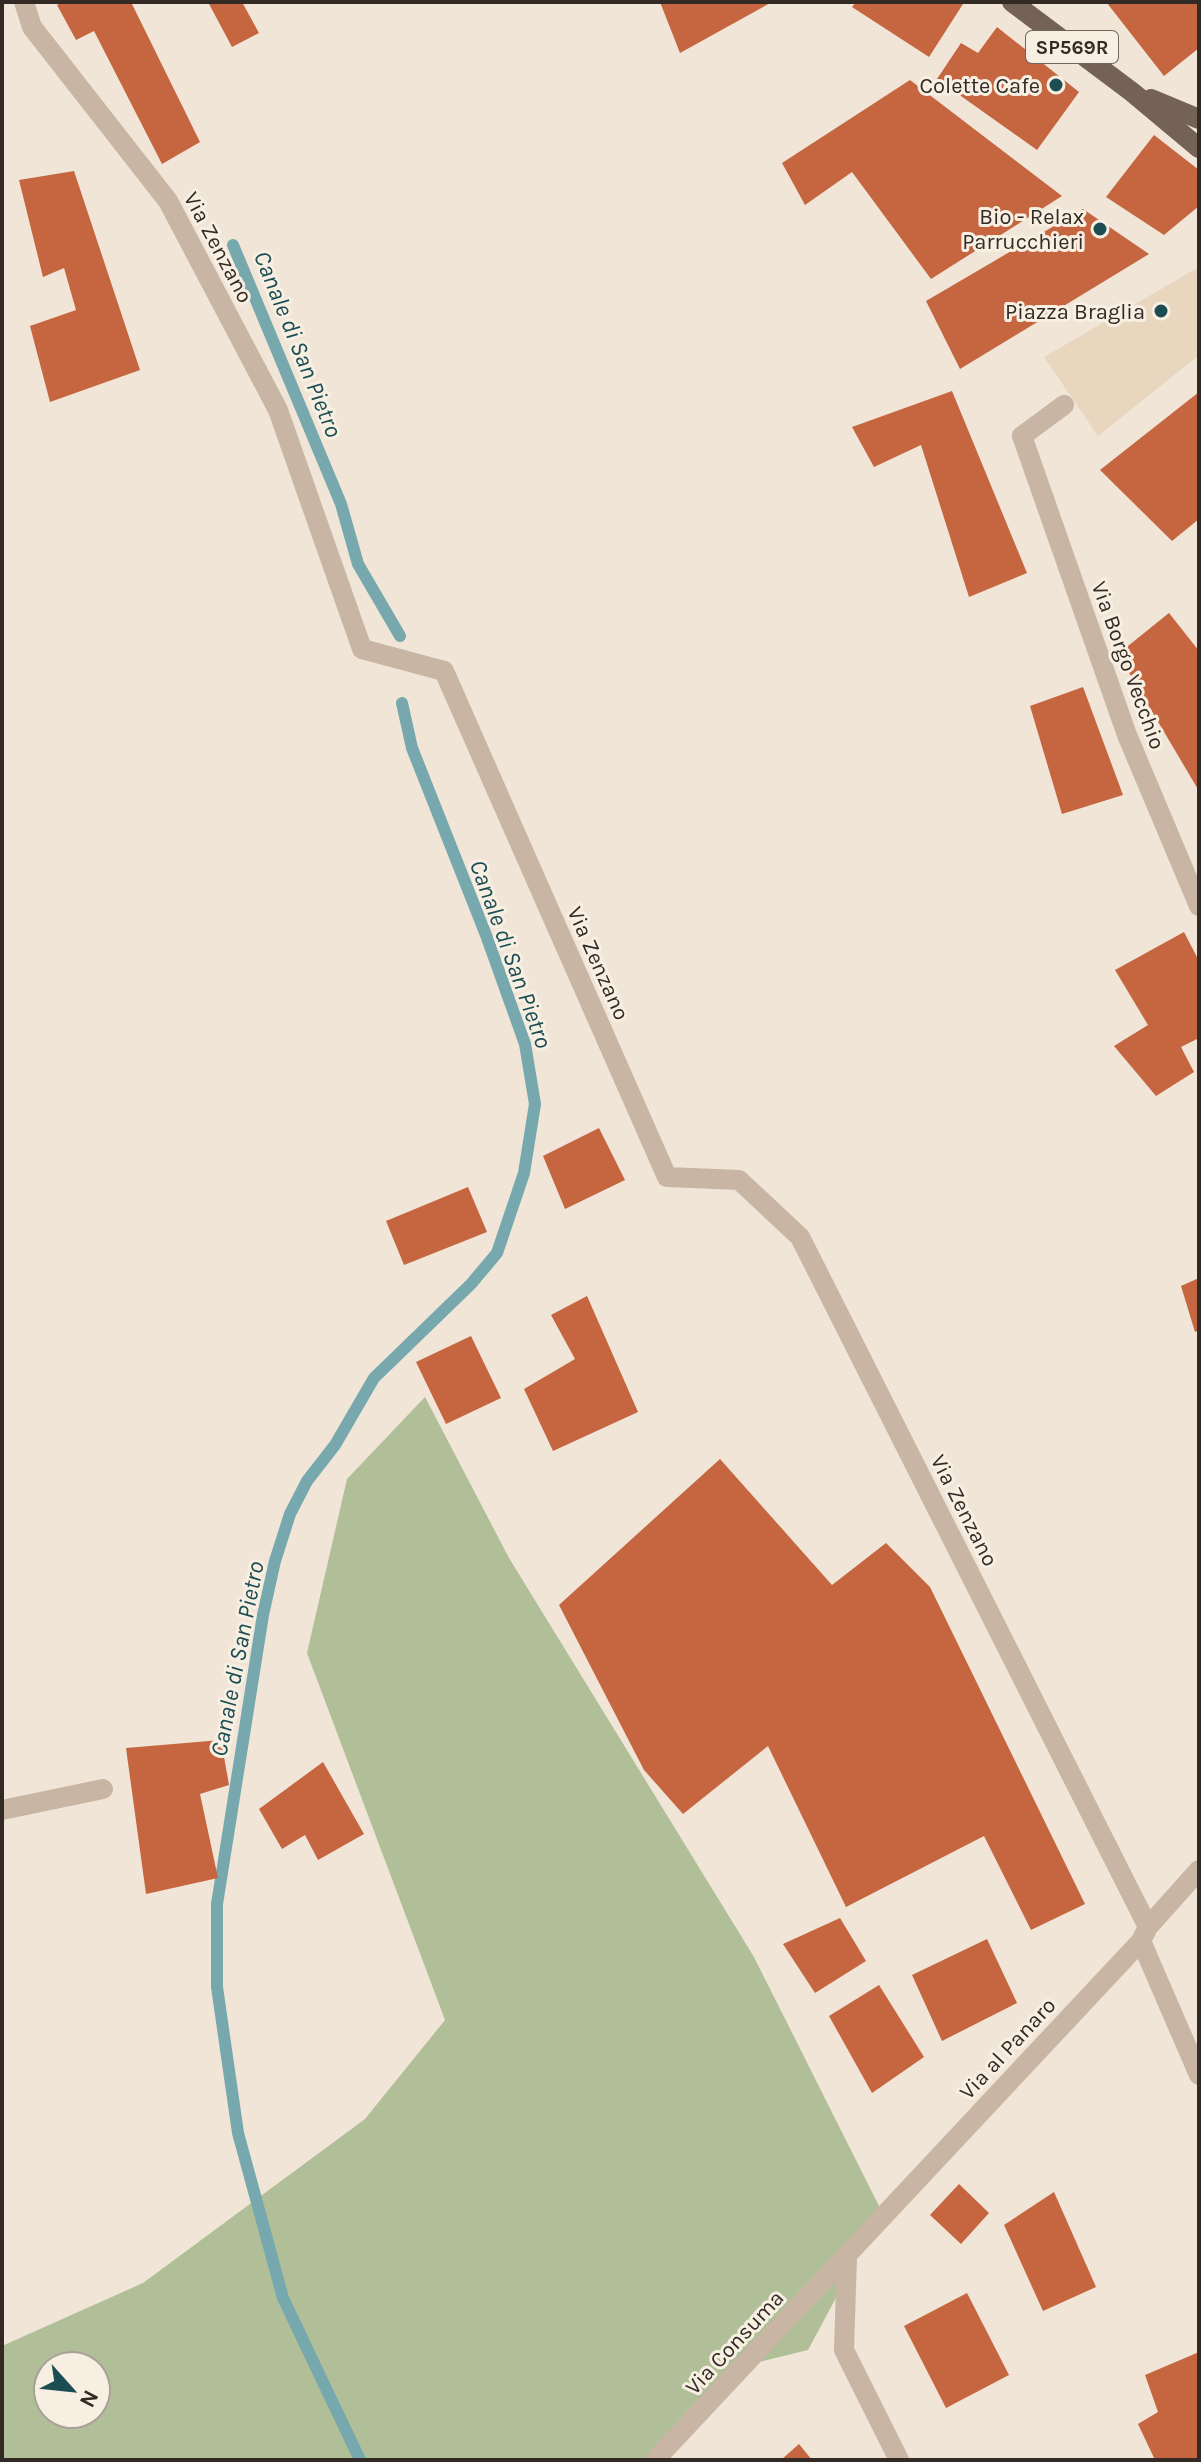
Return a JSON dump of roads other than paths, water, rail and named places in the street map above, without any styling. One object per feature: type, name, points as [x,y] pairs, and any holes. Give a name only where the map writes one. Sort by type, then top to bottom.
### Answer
[{"type":"main road","name":"SP569R","points":[[1012,2],[1132,92],[1197,112]]},
{"type":"main road","points":[[1132,92],[1199,148]]},
{"type":"street","name":"Via Zenzano","points":[[24,2],[32,27],[168,201],[278,410],[362,649],[444,671],[667,1177],[739,1180],[800,1237],[1145,1934]]},
{"type":"street","name":"Via Borgo Vecchio","points":[[1064,405],[1022,436],[1127,735],[1199,906]]},
{"type":"street","points":[[2,1810],[103,1789]]},
{"type":"street","name":"Via al Panaro","points":[[847,2257],[1145,1934],[1199,1870]]},
{"type":"street","points":[[1145,1934],[1199,2075]]},
{"type":"street","points":[[847,2257],[844,2350],[899,2460]]},
{"type":"street","name":"Via Consuma","points":[[655,2460],[847,2257]]},
{"type":"waterway","name":"Canale di San Pietro","points":[[233,245],[341,504],[358,564],[400,636]]},
{"type":"waterway","name":"Canale di San Pietro","points":[[360,2460],[283,2298],[238,2133],[217,1987],[217,1904],[263,1615],[290,1514],[307,1481],[335,1445],[374,1378],[471,1284],[497,1253],[524,1173],[535,1104],[525,1044],[486,935],[412,748],[402,703]]},
{"type":"place","name":"Colette Cafe","points":[[1056,85]]},
{"type":"place","name":"Bio - Relax Parrucchieri","points":[[1100,229]]},
{"type":"place","name":"Piazza Braglia","points":[[1161,311]]}]
